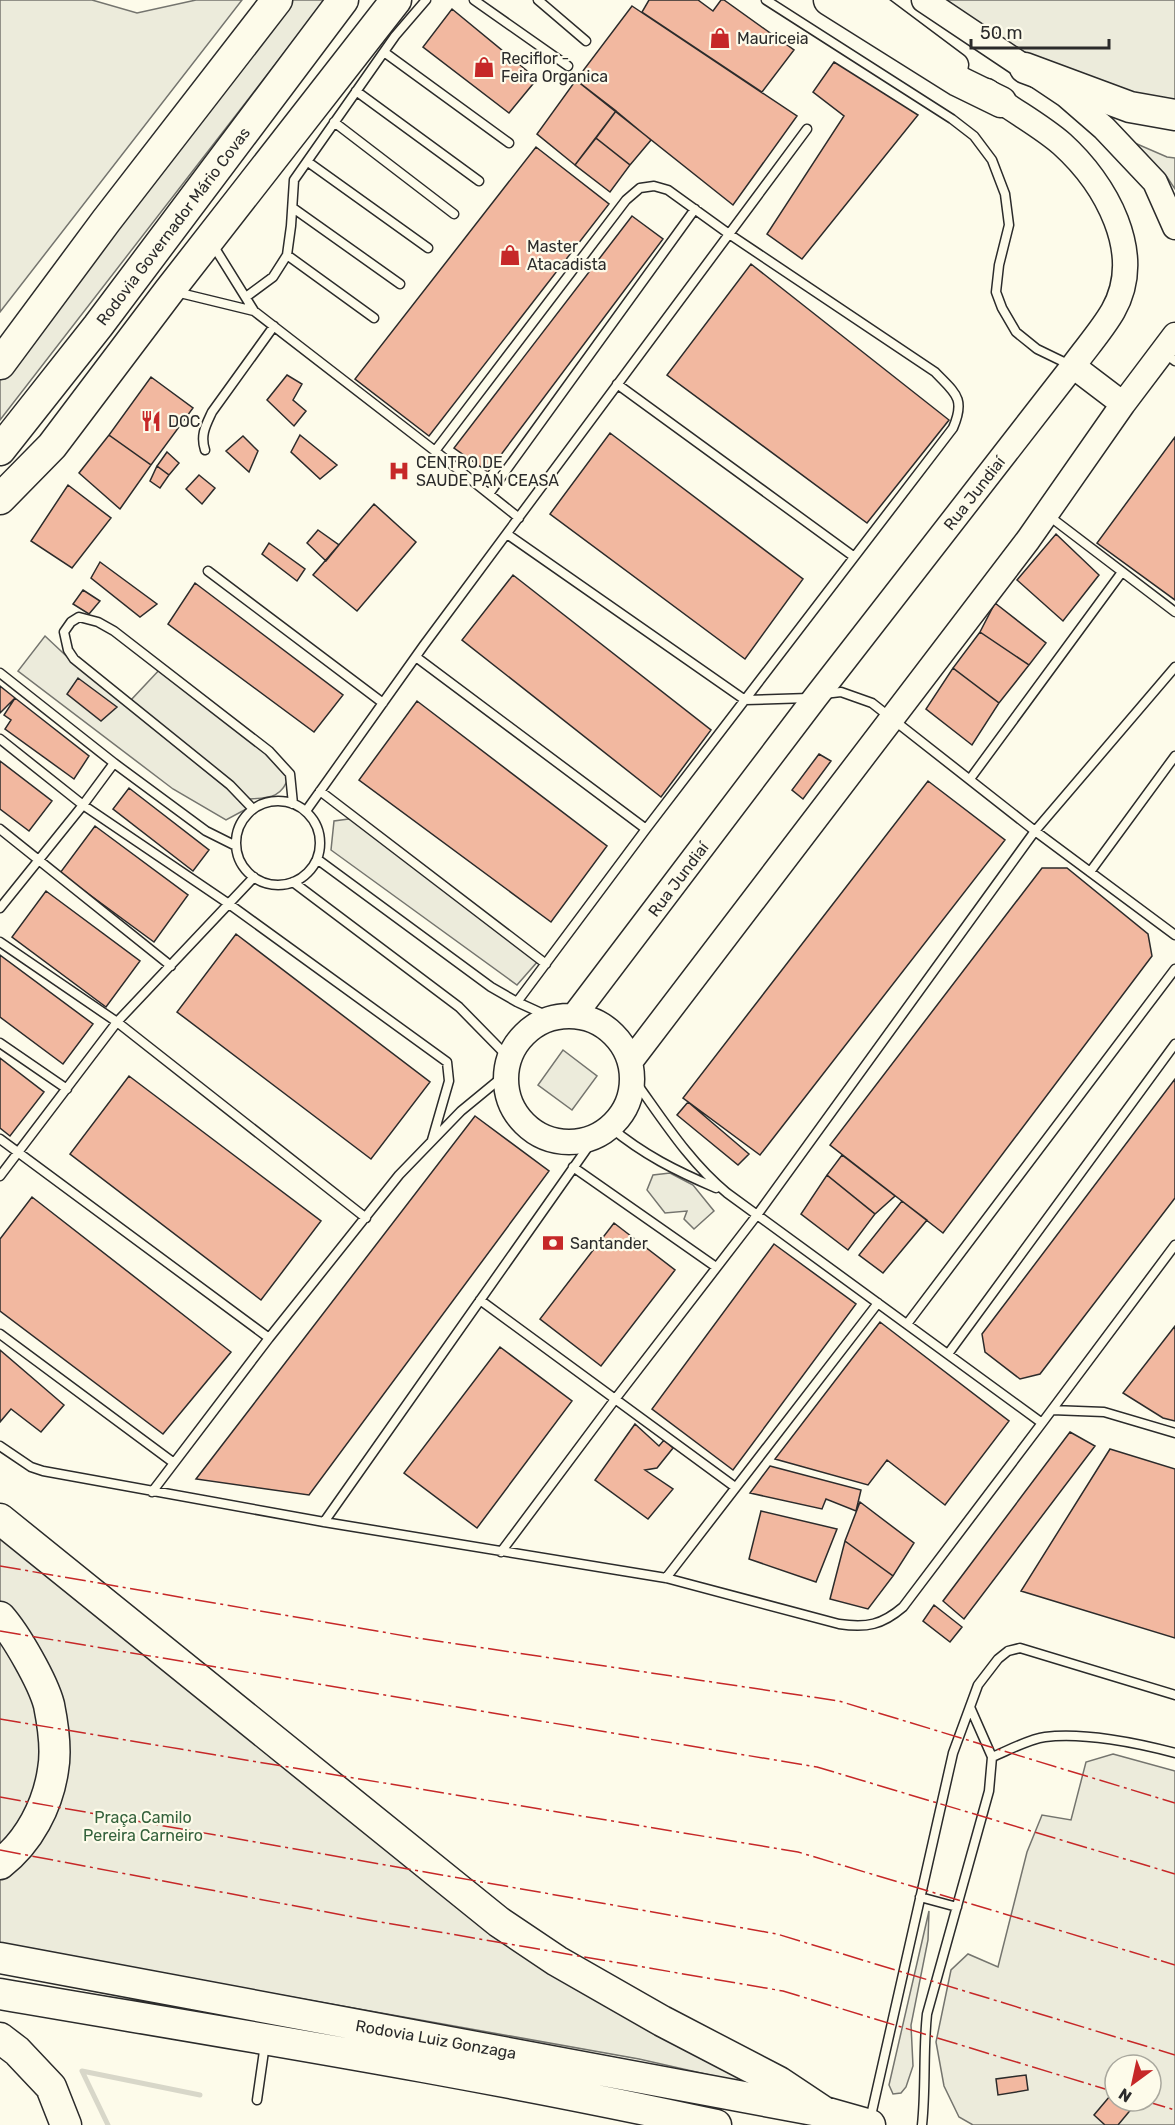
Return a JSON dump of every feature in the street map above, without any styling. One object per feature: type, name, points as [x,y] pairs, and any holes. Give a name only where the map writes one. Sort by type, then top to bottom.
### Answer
[{"type":"highway","points":[[0,364],[106,221],[277,0]]},
{"type":"highway","name":"Rodovia Governador Mário Covas","points":[[0,450],[98,326],[343,0]]},
{"type":"highway","points":[[0,499],[52,446],[169,291],[396,0]]},
{"type":"highway","points":[[829,0],[958,81],[1000,102]]},
{"type":"highway","points":[[1025,68],[1130,106],[1175,115]]},
{"type":"highway","points":[[0,1519],[499,1922],[557,1961],[662,2021],[779,2082],[824,2112]]},
{"type":"highway","points":[[0,1617],[11,1629],[48,1703],[54,1735],[54,1769],[42,1810],[29,1832],[8,1858],[0,1864]]},
{"type":"highway","name":"Rodovia Luiz Gonzaga","points":[[0,1958],[824,2112],[870,2125]]},
{"type":"highway","name":"Rodovia Luiz Gonzaga","points":[[0,1994],[592,2098],[716,2125]]},
{"type":"highway","points":[[0,2038],[51,2087],[66,2125]]},
{"type":"street","name":"Rua Jundiaí","points":[[563,1017],[1073,366],[1114,310],[1122,286],[1124,244],[1112,210],[1088,171],[1049,134],[1000,102],[966,73],[869,0]]},
{"type":"street","points":[[924,0],[1066,95],[1104,128],[1155,182],[1175,227]]},
{"type":"street","points":[[631,1070],[891,719],[1047,514],[1123,404],[1171,349]]},
{"type":"street","points":[[1073,366],[1123,404]]},
{"type":"street","points":[[563,1017],[593,1021],[609,1030],[622,1044],[631,1070],[630,1096],[623,1113],[602,1132],[574,1142],[552,1140],[532,1130],[517,1115],[508,1095],[507,1066],[516,1045],[538,1024],[563,1017]]},
{"type":"lane","points":[[246,297],[273,277],[287,255],[294,180],[394,36],[426,0]]},
{"type":"lane","points":[[474,0],[568,66]]},
{"type":"lane","points":[[538,0],[586,41]]},
{"type":"lane","points":[[766,0],[952,119],[974,136],[992,160],[1005,194],[1008,225],[999,265],[996,292],[1002,308],[1016,332],[1038,350],[1073,366]]},
{"type":"lane","points":[[384,52],[509,143]]},
{"type":"lane","points":[[356,91],[480,181]]},
{"type":"lane","points":[[334,122],[454,214]]},
{"type":"lane","points":[[306,811],[416,657],[807,129]]},
{"type":"lane","points":[[308,162],[428,248]]},
{"type":"lane","points":[[435,451],[626,200],[640,188],[654,186],[668,190],[729,234],[935,372],[956,395],[960,412],[952,428],[517,1002]]},
{"type":"lane","points":[[293,208],[400,284]]},
{"type":"lane","points":[[489,494],[695,209]]},
{"type":"lane","points":[[210,240],[254,311],[519,518]]},
{"type":"lane","points":[[287,255],[374,318]]},
{"type":"lane","points":[[169,291],[254,311]]},
{"type":"lane","points":[[205,450],[202,441],[204,427],[212,412],[274,326]]},
{"type":"lane","points":[[617,384],[854,556]]},
{"type":"lane","points":[[1047,514],[1175,612]]},
{"type":"lane","points":[[507,534],[745,700],[815,698],[828,693],[841,692],[872,703],[1035,831],[1175,935]]},
{"type":"lane","points":[[208,571],[383,703]]},
{"type":"lane","points":[[970,779],[1122,572]]},
{"type":"lane","points":[[253,809],[230,785],[74,659],[68,650],[64,632],[71,622],[79,617],[89,619],[114,631],[269,750],[290,774],[293,804]]},
{"type":"lane","points":[[416,657],[646,829]]},
{"type":"lane","points":[[501,1552],[757,1215],[1035,831],[1175,667]]},
{"type":"lane","points":[[0,673],[114,763],[206,831],[236,846]]},
{"type":"lane","points":[[0,739],[82,805],[229,904],[447,1062],[449,1082],[432,1140]]},
{"type":"lane","points":[[1090,872],[1175,756]]},
{"type":"lane","points":[[2,902],[39,860],[114,763]]},
{"type":"lane","points":[[320,791],[546,964]]},
{"type":"lane","points":[[279,801],[293,804],[306,811],[315,822],[320,836],[317,860],[309,872],[292,882],[273,885],[254,878],[247,872],[239,860],[236,846],[237,832],[243,819],[253,809],[265,802],[279,801]]},
{"type":"lane","points":[[0,829],[171,966]]},
{"type":"lane","points":[[317,860],[492,987],[517,1002],[563,1017]]},
{"type":"lane","points":[[0,1176],[117,1022],[254,878]]},
{"type":"lane","points":[[152,1492],[268,1338],[399,1175],[507,1066],[459,1007],[292,882]]},
{"type":"lane","points":[[0,942],[117,1022],[366,1218]]},
{"type":"lane","points":[[907,1324],[1175,969]]},
{"type":"lane","points":[[0,1043],[67,1089]]},
{"type":"lane","points":[[948,1354],[1175,1044]]},
{"type":"lane","points":[[631,1070],[685,1151],[707,1176],[727,1193],[1042,1423]]},
{"type":"lane","points":[[324,1522],[573,1167],[602,1132],[635,1147],[667,1166],[727,1193]]},
{"type":"lane","points":[[0,1139],[268,1338]]},
{"type":"lane","points":[[573,1167],[716,1267]]},
{"type":"lane","points":[[0,1446],[31,1467],[43,1471],[324,1522],[666,1578],[839,1624],[859,1627],[878,1623],[893,1616],[903,1607],[1175,1245]]},
{"type":"lane","points":[[480,1300],[735,1487]]},
{"type":"lane","points":[[666,1578],[878,1303]]},
{"type":"lane","points":[[0,1334],[174,1463]]},
{"type":"lane","points":[[1052,1410],[1104,1412],[1175,1433]]},
{"type":"lane","points":[[870,2125],[953,1753],[978,1685],[998,1659],[1008,1651],[1020,1648],[1175,1695]]},
{"type":"lane","points":[[922,2125],[927,2014],[989,1791],[992,1757],[970,1707]]},
{"type":"lane","points":[[992,1757],[1042,1737],[1074,1736],[1149,1746],[1175,1753]]},
{"type":"lane","points":[[920,1897],[957,1907]]},
{"type":"lane","points":[[257,2100],[266,2039]]},
{"type":"green space","points":[[0,0],[92,0],[137,13],[196,0],[242,0],[0,312]]},
{"type":"green space","points":[[283,0],[325,0],[0,420],[0,372]]},
{"type":"green space","points":[[947,0],[1175,0],[1175,130],[1123,114],[1005,47]]},
{"type":"green space","points":[[1114,134],[1167,157],[1175,158],[1175,189],[1167,177]]},
{"type":"green space","points":[[45,636],[78,667],[250,807],[226,820],[173,789],[18,671]]},
{"type":"green space","points":[[162,667],[269,751],[290,774],[279,792],[270,797],[249,799],[131,700]]},
{"type":"green space","points":[[356,818],[538,961],[517,985],[331,850],[334,821]]},
{"type":"green space","points":[[563,1050],[597,1076],[572,1110],[538,1085]]},
{"type":"green space","points":[[670,1173],[693,1185],[714,1211],[694,1229],[684,1219],[687,1211],[665,1213],[647,1190],[653,1175]]},
{"type":"green space","name":"Praça Camilo Pereira Carneiro","points":[[0,1528],[464,1901],[790,2093],[639,2059],[0,1945]]},
{"type":"green space","points":[[1113,1754],[1175,1771],[1175,2125],[973,2125],[959,2117],[944,2086],[936,2042],[951,1970],[968,1954],[998,1967],[1027,1852],[1042,1815],[1071,1820],[1086,1762]]},
{"type":"green space","points":[[929,1911],[928,1940],[911,2025],[913,2066],[906,2087],[901,2093],[893,2094],[889,2085]]},
{"type":"building","points":[[649,0],[698,0],[713,11],[721,0],[724,0],[794,50],[762,92],[642,12]]},
{"type":"building","points":[[632,6],[797,116],[733,205],[576,80]]},
{"type":"building","points":[[452,9],[537,79],[509,113],[423,47]]},
{"type":"building","points":[[834,62],[918,115],[802,259],[767,234],[844,116],[813,92]]},
{"type":"building","points":[[576,80],[616,111],[575,165],[537,134]]},
{"type":"building","points":[[616,111],[651,140],[630,165],[596,138]]},
{"type":"building","points":[[596,138],[630,165],[610,192],[575,165]]},
{"type":"building","points":[[536,147],[609,204],[429,436],[355,379]]},
{"type":"building","points":[[632,216],[663,239],[488,472],[454,448]]},
{"type":"building","points":[[751,264],[949,420],[867,523],[667,375]]},
{"type":"building","points":[[287,375],[302,384],[293,400],[306,411],[294,426],[267,400]]},
{"type":"building","name":"DOC","points":[[151,377],[193,408],[151,465],[109,435]]},
{"type":"building","points":[[610,433],[803,579],[745,659],[550,514]]},
{"type":"building","points":[[109,435],[151,465],[120,509],[79,473]]},
{"type":"building","points":[[300,435],[337,465],[320,479],[291,452]]},
{"type":"building","points":[[243,436],[258,451],[249,472],[226,451]]},
{"type":"building","points":[[1175,437],[1175,600],[1097,543]]},
{"type":"building","points":[[167,452],[179,463],[169,475],[157,466]]},
{"type":"building","points":[[157,466],[169,475],[160,488],[150,481]]},
{"type":"building","points":[[199,475],[215,488],[202,504],[186,489]]},
{"type":"building","points":[[68,485],[111,518],[72,568],[31,541]]},
{"type":"building","points":[[374,504],[416,542],[357,611],[313,575]]},
{"type":"building","points":[[318,530],[339,545],[326,561],[307,543]]},
{"type":"building","points":[[1056,534],[1099,575],[1063,621],[1017,580]]},
{"type":"building","points":[[269,543],[305,569],[297,581],[262,554]]},
{"type":"building","points":[[100,562],[157,604],[140,617],[91,578]]},
{"type":"building","points":[[513,575],[711,730],[661,797],[462,640]]},
{"type":"building","points":[[195,583],[343,695],[314,732],[168,624]]},
{"type":"building","points":[[83,590],[100,601],[89,614],[73,604]]},
{"type":"building","points":[[995,603],[1046,643],[1029,665],[980,632]]},
{"type":"building","points":[[980,632],[1029,665],[999,703],[953,668]]},
{"type":"building","points":[[953,668],[999,703],[972,745],[926,709]]},
{"type":"building","points":[[78,678],[117,707],[101,721],[67,694]]},
{"type":"building","points":[[0,686],[15,698],[0,713]]},
{"type":"building","points":[[15,698],[89,756],[74,779],[5,729],[11,720],[4,715]]},
{"type":"building","points":[[417,701],[607,846],[551,922],[359,780]]},
{"type":"building","points":[[819,754],[831,761],[803,799],[792,790]]},
{"type":"building","points":[[0,761],[52,801],[29,831],[0,809]]},
{"type":"building","points":[[928,781],[1005,840],[760,1155],[683,1098]]},
{"type":"building","points":[[129,788],[209,850],[193,871],[113,809]]},
{"type":"building","points":[[95,826],[188,895],[154,942],[60,873]]},
{"type":"building","points":[[1042,868],[1067,868],[1148,934],[1152,956],[943,1233],[830,1145]]},
{"type":"building","points":[[46,891],[140,961],[106,1007],[12,937]]},
{"type":"building","points":[[236,934],[430,1082],[371,1159],[177,1012]]},
{"type":"building","points":[[0,955],[93,1024],[63,1064],[0,1017]]},
{"type":"building","points":[[0,1058],[44,1092],[10,1136],[0,1128]]},
{"type":"building","points":[[129,1076],[321,1221],[261,1300],[70,1154]]},
{"type":"building","points":[[1175,1079],[1175,1198],[1040,1374],[1020,1379],[985,1352],[982,1334]]},
{"type":"building","points":[[688,1102],[749,1154],[738,1165],[677,1115]]},
{"type":"building","points":[[475,1116],[549,1171],[309,1495],[196,1479]]},
{"type":"building","points":[[842,1155],[895,1196],[875,1214],[827,1175]]},
{"type":"building","points":[[827,1175],[875,1214],[848,1250],[801,1214]]},
{"type":"building","points":[[32,1197],[231,1352],[163,1434],[0,1311],[0,1239]]},
{"type":"building","points":[[902,1201],[927,1220],[883,1273],[859,1255]]},
{"type":"building","points":[[614,1223],[675,1270],[601,1366],[540,1319]]},
{"type":"building","points":[[774,1244],[856,1304],[733,1470],[652,1409]]},
{"type":"building","points":[[880,1322],[1009,1421],[945,1505],[887,1460],[868,1485],[775,1459]]},
{"type":"building","points":[[1175,1326],[1175,1421],[1163,1418],[1123,1393]]},
{"type":"building","points":[[500,1347],[572,1401],[477,1528],[404,1473]]},
{"type":"building","points":[[0,1350],[64,1405],[41,1432],[11,1409],[0,1422]]},
{"type":"building","points":[[635,1424],[659,1446],[664,1440],[673,1448],[657,1468],[645,1470],[673,1489],[648,1519],[595,1480]]},
{"type":"building","points":[[1070,1432],[1095,1446],[964,1619],[943,1601]]},
{"type":"building","points":[[1110,1449],[1175,1469],[1175,1638],[1021,1591]]},
{"type":"building","points":[[770,1466],[861,1490],[856,1511],[826,1499],[822,1509],[750,1493]]},
{"type":"building","points":[[860,1502],[914,1543],[893,1576],[845,1541]]},
{"type":"building","points":[[761,1511],[837,1529],[816,1582],[749,1559]]},
{"type":"building","points":[[845,1541],[893,1576],[868,1609],[830,1599]]},
{"type":"building","points":[[934,1605],[962,1627],[950,1642],[923,1621]]},
{"type":"building","points":[[1026,2075],[1028,2090],[998,2095],[996,2079]]},
{"type":"building","points":[[1103,2104],[1103,2113],[1128,2113],[1118,2125],[1105,2125],[1094,2115]]},
{"type":"waterway","points":[[108,2125],[82,2071],[200,2095]]},
{"type":"power","points":[[0,1566],[417,1638],[839,1701],[1175,1803]]},
{"type":"power","points":[[0,1631],[817,1767],[1175,1874]]},
{"type":"power","points":[[0,1719],[798,1852],[1175,1965]]},
{"type":"power","points":[[0,1797],[777,1934],[1175,2055]]},
{"type":"power","points":[[0,1850],[369,1920],[783,1991],[1103,2088]]},
{"type":"power","points":[[1163,2106],[1175,2110]]},
{"type":"place","name":"Mauriceia","points":[[720,38]]},
{"type":"place","name":"Reciflor - Feira Organica","points":[[484,67]]},
{"type":"place","name":"Master Atacadista","points":[[510,255]]},
{"type":"place","name":"DOC","points":[[151,421]]},
{"type":"place","name":"CENTRO DE SAUDE PAN CEASA","points":[[399,471]]},
{"type":"place","name":"Santander","points":[[553,1243]]}]
